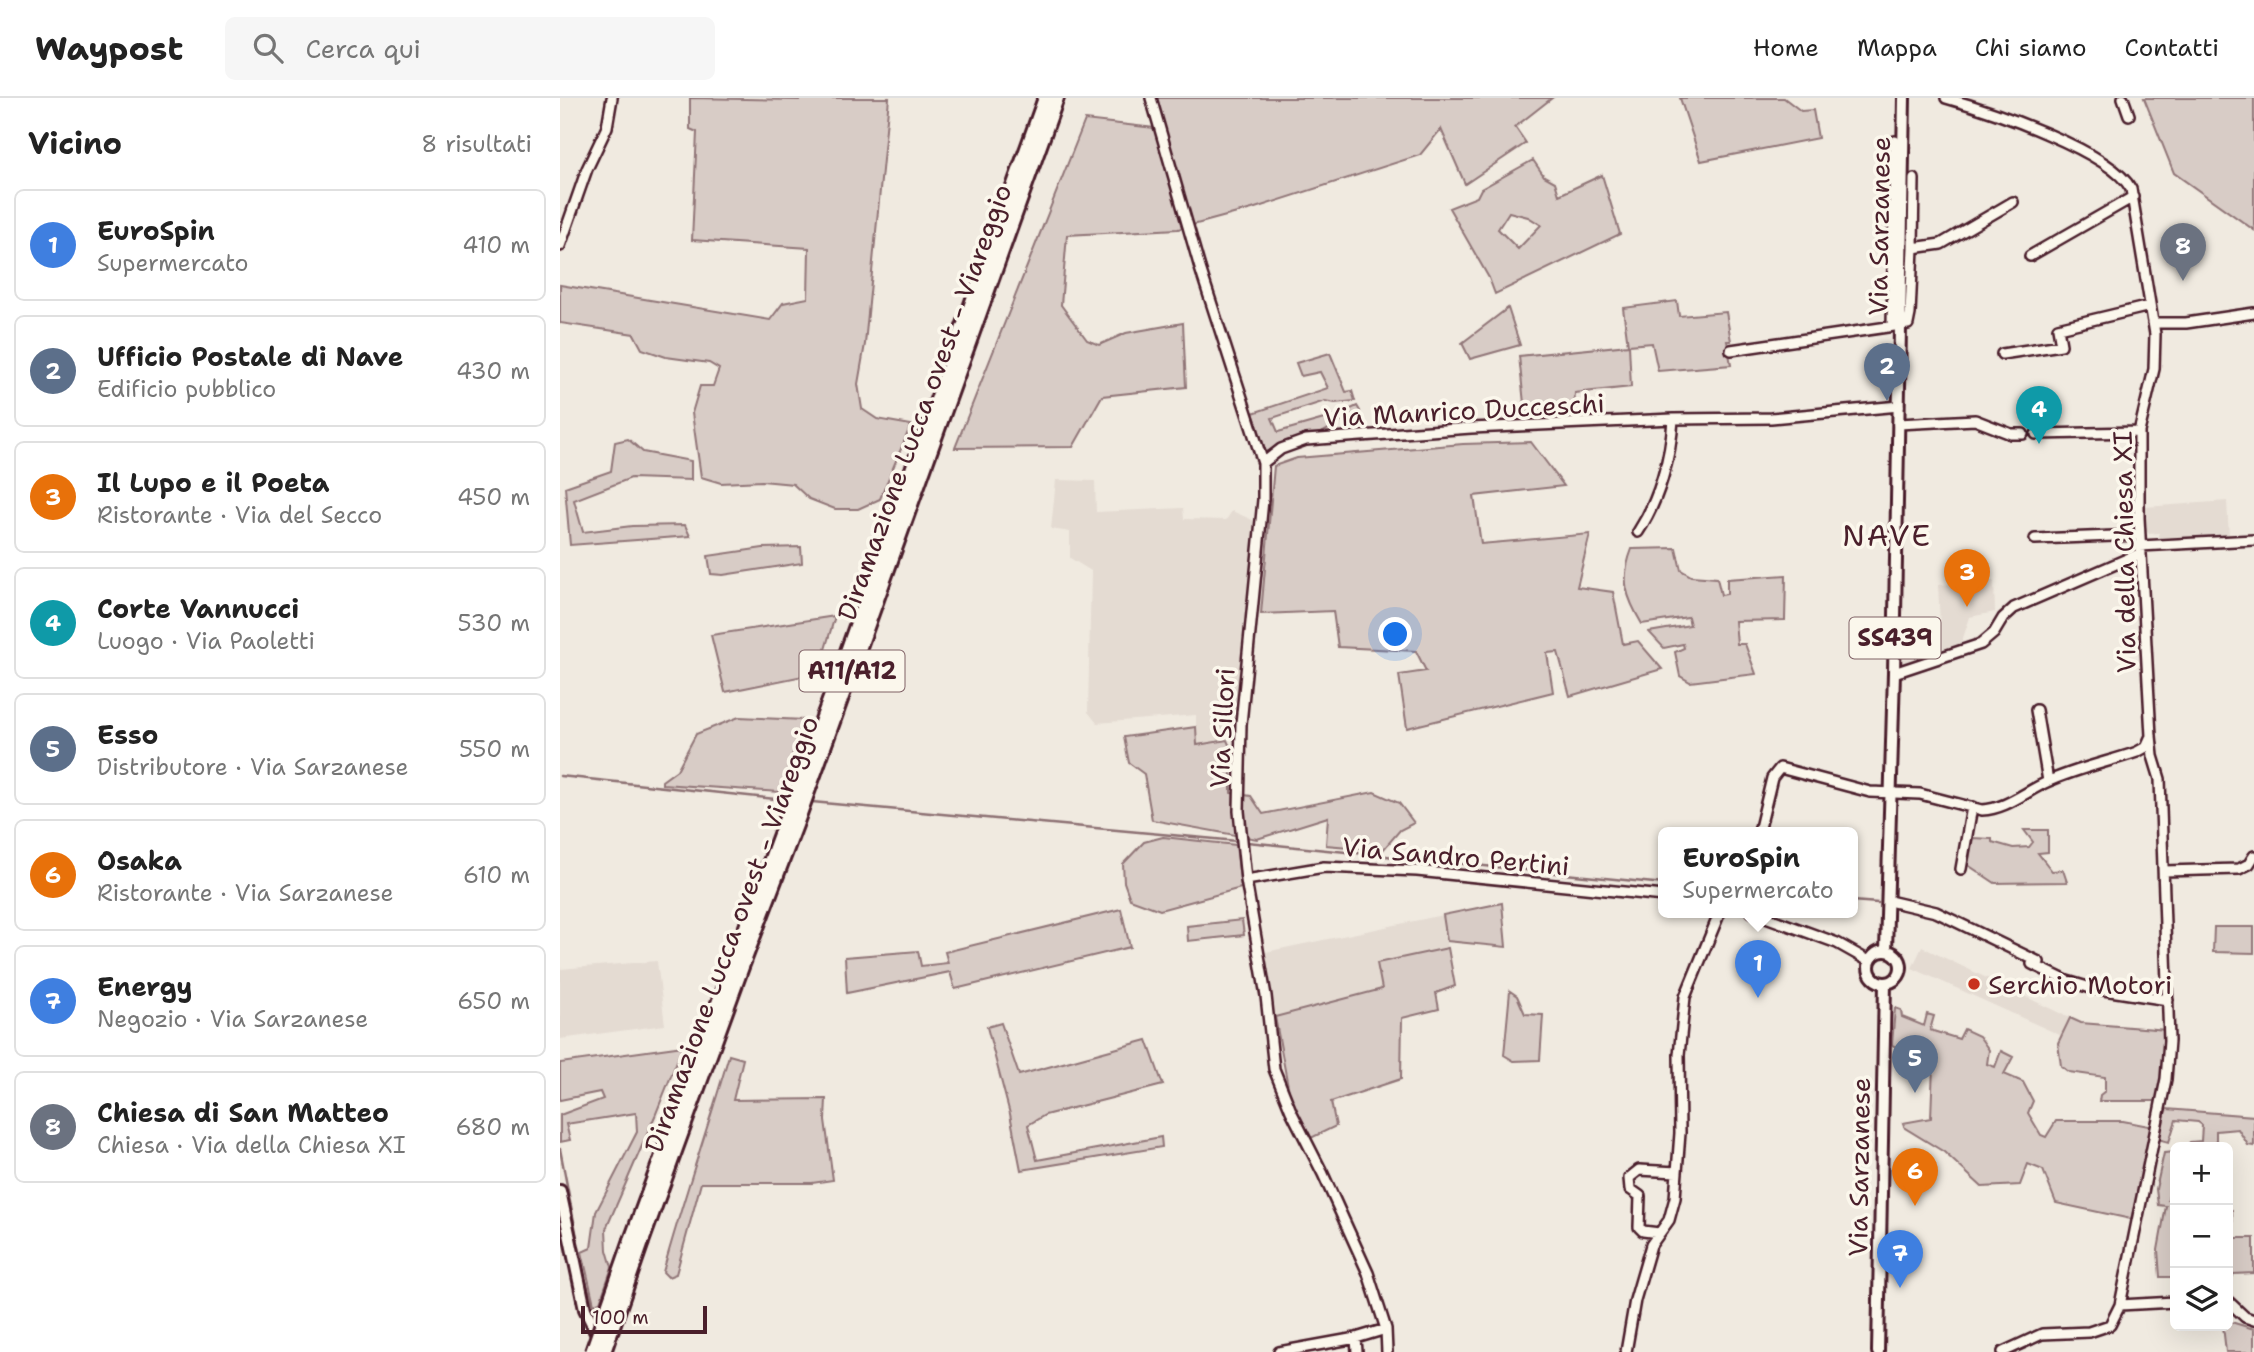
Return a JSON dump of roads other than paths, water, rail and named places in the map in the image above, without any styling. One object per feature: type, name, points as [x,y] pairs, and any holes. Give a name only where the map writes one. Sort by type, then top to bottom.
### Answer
[{"type":"highway","name":"Diramazione Lucca ovest - Viareggio","points":[[605,1352],[637,1241],[1045,98]]},
{"type":"highway","name":"Diramazione Lucca ovest - Viareggio","points":[[592,1352],[805,800],[1057,98]]},
{"type":"main road","name":"Via Sarzanese","points":[[1878,1352],[1885,983],[1895,979],[1901,964],[1896,955],[1886,951],[1892,793],[1899,406],[1896,326],[1904,98]]},
{"type":"main road","points":[[1885,983],[1880,983],[1871,976],[1869,961],[1876,953],[1886,951]]},
{"type":"main road","points":[[560,1191],[585,1309],[605,1352]]},
{"type":"street","points":[[560,246],[587,169],[607,127],[612,98]]},
{"type":"street","name":"Via Sillori","points":[[1151,98],[1200,268],[1263,463],[1263,500],[1241,724],[1239,811],[1245,880],[1266,996],[1274,1069],[1290,1111],[1323,1174],[1368,1273],[1386,1329],[1387,1352]]},
{"type":"street","name":"Via della Chiesa XI","points":[[1946,98],[2004,116],[2048,134],[2126,178],[2133,197],[2153,323],[2154,369],[2139,432],[2140,535],[2151,736],[2153,756],[2160,779],[2169,1041],[2166,1079],[2120,1305]]},
{"type":"street","points":[[2123,98],[2129,115]]},
{"type":"street","points":[[1895,141],[1896,326]]},
{"type":"street","points":[[1731,349],[1908,324],[1914,180]]},
{"type":"street","points":[[2030,256],[2133,197]]},
{"type":"street","points":[[1913,248],[1941,244],[2013,202]]},
{"type":"street","points":[[2002,354],[2061,345],[2058,328],[2150,306]]},
{"type":"street","points":[[2153,323],[2186,323],[2254,313]]},
{"type":"street","name":"Via Manrico Ducceschi","points":[[1263,463],[1281,449],[1306,440],[1471,428],[1673,419],[1771,418],[1899,406]]},
{"type":"street","points":[[1638,532],[1649,515],[1664,470],[1672,441],[1673,419]]},
{"type":"street","points":[[1898,424],[1975,420],[2011,434],[2023,434]]},
{"type":"street","points":[[2036,434],[2139,432]]},
{"type":"street","points":[[2035,540],[2140,535]]},
{"type":"street","points":[[1894,673],[1981,644],[1994,633],[2003,618],[2014,608],[2141,549],[2254,540]]},
{"type":"street","points":[[2036,710],[2048,781]]},
{"type":"street","points":[[1760,827],[1772,778],[1780,768],[1870,792],[1920,794],[1982,810],[1999,808],[2048,781],[2137,752],[2146,747],[2151,736]]},
{"type":"street","points":[[1961,869],[1972,807]]},
{"type":"street","points":[[2164,872],[2239,869],[2249,864],[2254,856]]},
{"type":"street","name":"Via Sandro Pertini","points":[[1245,880],[1324,867],[1417,871],[1658,894]]},
{"type":"street","points":[[1889,901],[1936,912],[2039,962]]},
{"type":"street","points":[[1626,1352],[1635,1300],[1651,1245],[1669,1220],[1675,1198],[1680,1133],[1679,1055],[1685,997],[1718,918]]},
{"type":"street","points":[[1768,918],[1837,943],[1869,961]]},
{"type":"street","points":[[2027,961],[2067,981],[2091,988],[2168,1000]]},
{"type":"street","points":[[1659,1233],[1643,1231],[1639,1227],[1640,1196],[1630,1189],[1629,1178],[1639,1171],[1677,1172]]},
{"type":"street","points":[[2003,1352],[2042,1334],[2089,1332],[2110,1325],[2120,1305],[2170,1302]]},
{"type":"street","points":[[2233,1306],[2245,1317],[2254,1320]]},
{"type":"street","points":[[1279,1352],[1356,1338],[1386,1329]]},
{"type":"street","points":[[1356,1338],[1357,1352]]},
{"type":"waterway","points":[[560,776],[785,800]]},
{"type":"waterway","points":[[812,802],[1237,841]]},
{"type":"waterway","points":[[1247,842],[1658,883]]},
{"type":"waterway","points":[[1858,901],[1878,903]]},
{"type":"waterway","points":[[560,1149],[585,1279],[599,1321]]},
{"type":"place","name":"Chiesa di San Matteo","points":[[2183,281]]},
{"type":"place","name":"Ufficio Postale di Nave","points":[[1887,401]]},
{"type":"place","name":"Corte Vannucci","points":[[2039,444]]},
{"type":"place","name":"Il Lupo e il Poeta","points":[[1967,607]]},
{"type":"place","name":"Serchio Motori","points":[[1974,984]]},
{"type":"place","name":"EuroSpin","points":[[1758,998]]},
{"type":"place","name":"Esso","points":[[1915,1093]]},
{"type":"place","name":"Osaka","points":[[1915,1206]]},
{"type":"place","name":"Energy","points":[[1900,1288]]},
{"type":"district","name":"NAVE","points":[[1887,535]]}]
